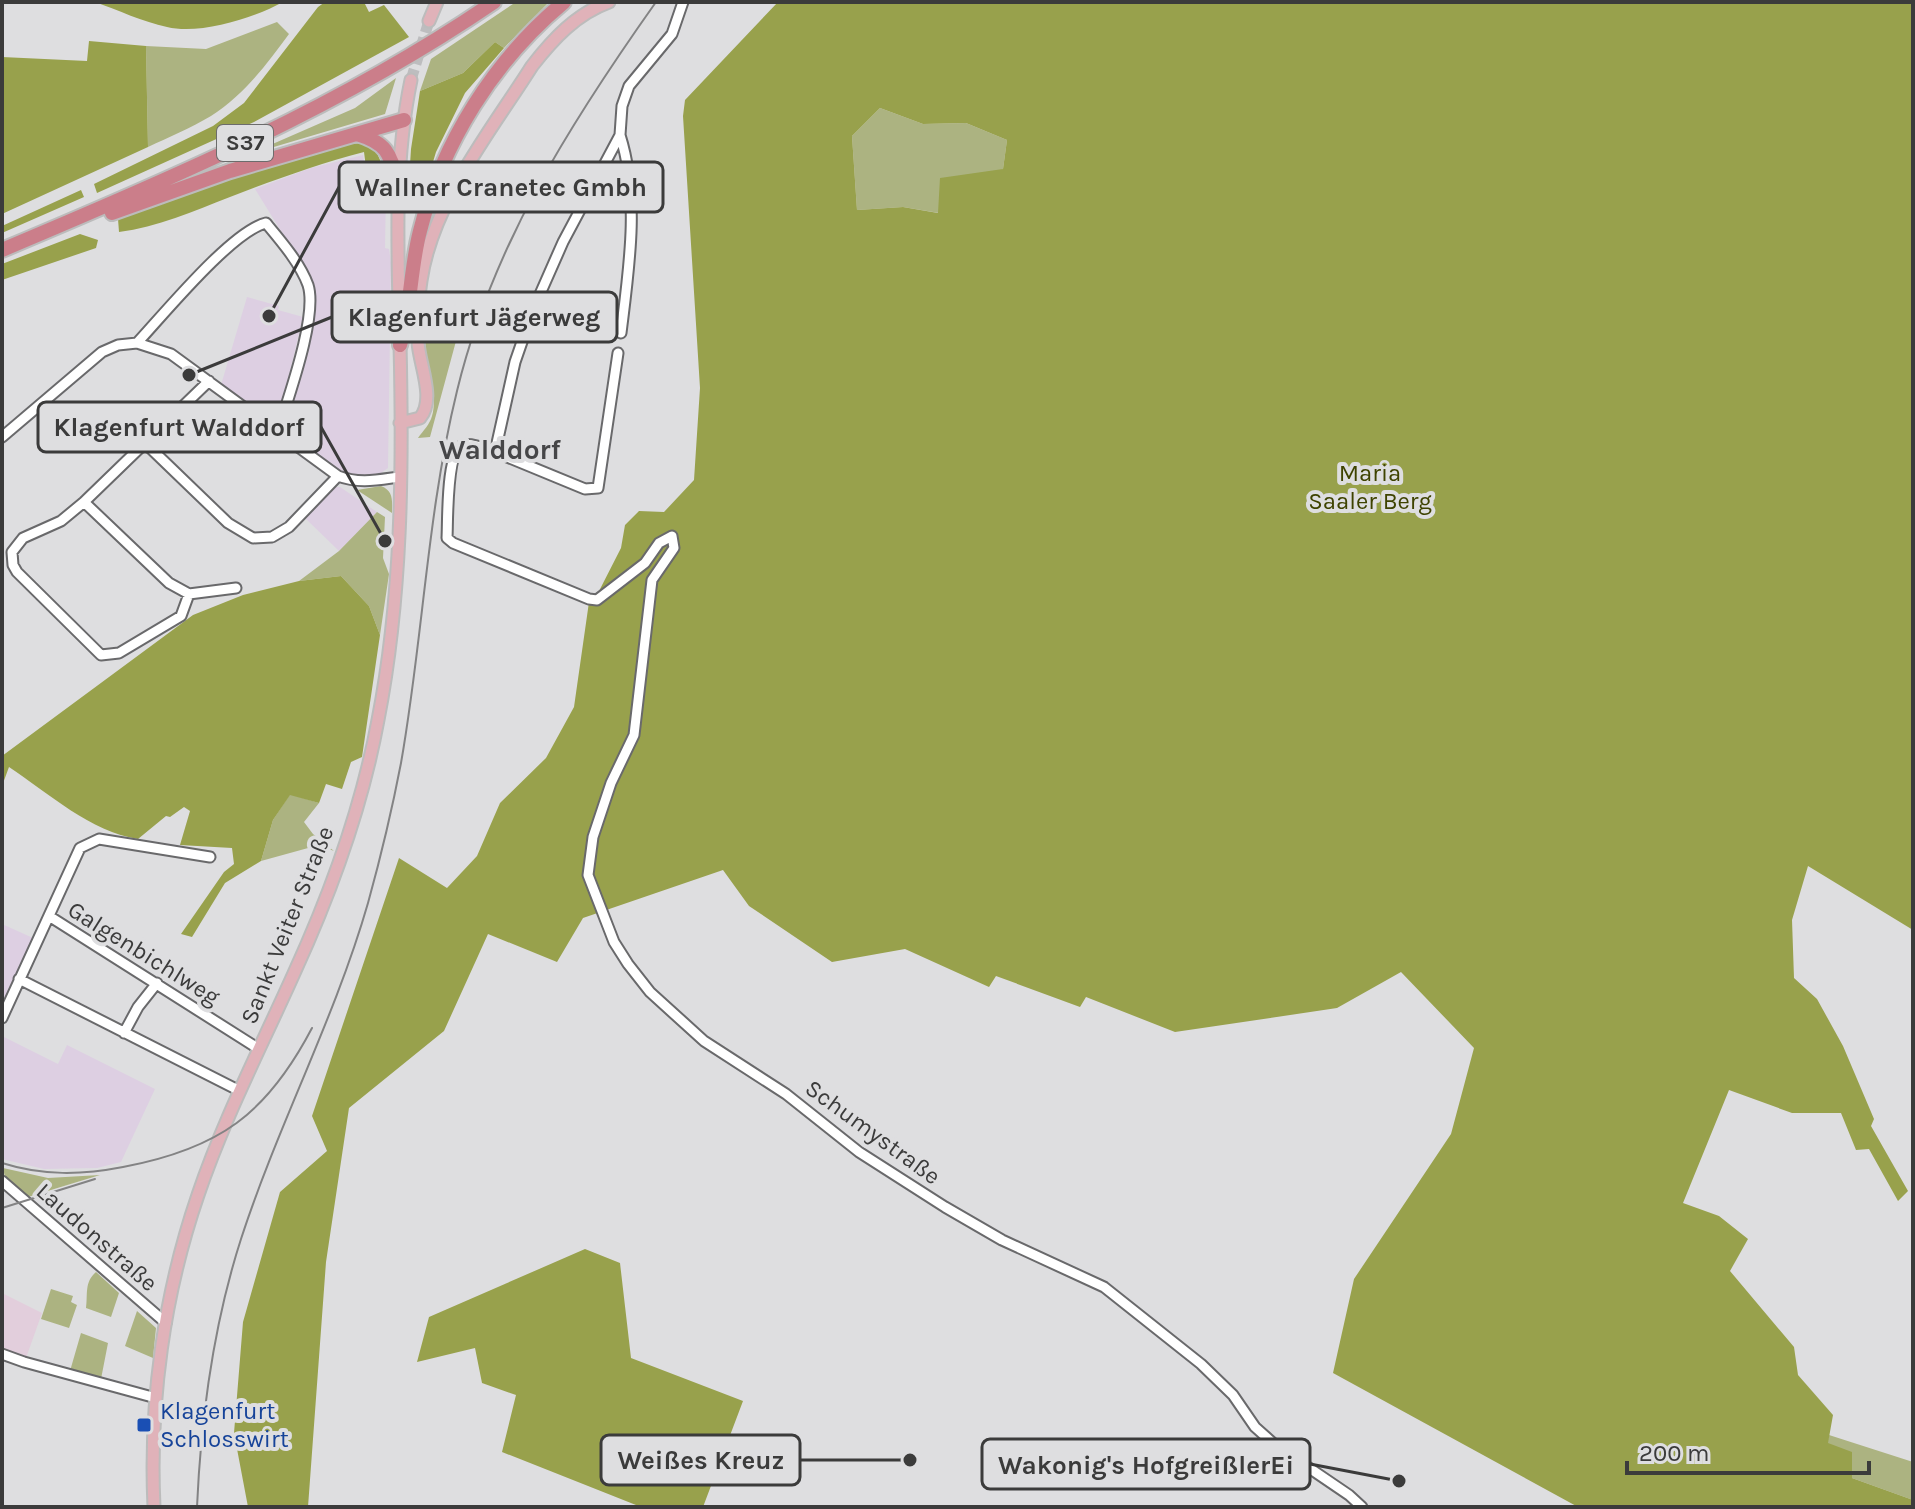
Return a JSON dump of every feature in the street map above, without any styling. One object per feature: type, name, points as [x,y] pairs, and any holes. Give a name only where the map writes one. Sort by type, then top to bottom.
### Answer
[{"type":"highway","name":"S37","points":[[2,250],[194,167],[333,98],[397,63],[494,2]]},
{"type":"highway","points":[[400,345],[406,325],[419,232],[446,157],[469,113],[508,57],[564,2]]},
{"type":"highway","points":[[87,213],[110,213],[230,171],[404,120]]},
{"type":"highway","points":[[356,134],[376,140],[383,146],[390,155],[399,187]]},
{"type":"main road","points":[[429,21],[437,2]]},
{"type":"main road","points":[[400,423],[420,418],[427,403],[418,344],[418,302],[427,250],[441,213],[548,45],[579,17],[609,2]]},
{"type":"main road","name":"Sankt Veiter Straße","points":[[154,1507],[156,1398],[166,1323],[181,1252],[198,1195],[240,1091],[331,887],[367,772],[379,717],[390,636],[399,477],[399,187],[404,120],[411,80]]},
{"type":"street","points":[[621,333],[630,242],[629,172],[620,135],[622,106],[629,86],[672,34],[683,2]]},
{"type":"street","points":[[618,353],[598,488],[585,489],[495,452],[515,362],[533,310],[563,242],[620,135]]},
{"type":"street","points":[[137,343],[207,267],[256,225],[266,223],[304,277],[310,296],[308,319],[278,431]]},
{"type":"street","points":[[2,437],[102,352],[118,345],[137,343],[171,354],[338,476],[354,482],[399,477]]},
{"type":"street","points":[[189,594],[184,611],[170,623],[119,653],[107,655],[96,651],[17,572],[12,558],[17,542],[61,521],[84,502],[209,381]]},
{"type":"street","points":[[145,443],[228,523],[253,538],[272,537],[289,527],[338,476]]},
{"type":"street","name":"Schumystraße","points":[[495,452],[466,444],[453,455],[447,538],[453,543],[538,580],[597,600],[645,563],[659,543],[672,536],[674,548],[652,580],[634,735],[611,783],[593,837],[588,875],[614,942],[650,992],[704,1041],[786,1094],[900,1180],[1002,1240],[1104,1287],[1201,1364],[1233,1395],[1255,1427],[1274,1444],[1362,1507]]},
{"type":"street","points":[[84,502],[162,577],[189,594],[236,588]]},
{"type":"street","points":[[2,1018],[80,848],[99,839],[210,857]]},
{"type":"street","name":"Galgenbichlweg","points":[[49,916],[259,1049]]},
{"type":"street","points":[[19,979],[240,1091]]},
{"type":"street","points":[[124,1033],[138,1007],[157,983]]},
{"type":"street","name":"Laudonstraße","points":[[2,1181],[166,1323]]},
{"type":"street","points":[[2,1354],[156,1398]]},
{"type":"shaded area","points":[[363,155],[367,190],[386,190],[385,248],[389,249],[391,262],[388,468],[365,477],[336,468],[288,434],[286,429],[313,319],[302,265],[255,189],[311,168]]},
{"type":"shaded area","points":[[247,297],[303,317],[282,405],[278,414],[268,419],[221,385]]},
{"type":"shaded area","points":[[334,487],[340,487],[377,512],[339,551],[305,518]]},
{"type":"shaded area","points":[[2,924],[33,938],[2,1006]]},
{"type":"shaded area","points":[[2,1036],[58,1064],[67,1045],[155,1089],[121,1162],[97,1168],[44,1169],[2,1159]]},
{"type":"shaded area","points":[[2,1293],[42,1313],[26,1358],[2,1349]]},
{"type":"green space","points":[[95,2],[283,2],[226,24],[180,29],[149,22]]},
{"type":"green space","points":[[325,2],[364,2],[369,12],[384,5],[409,37],[254,122],[97,193],[94,184],[213,126],[244,103]]},
{"type":"green space","points":[[516,2],[549,2],[504,48],[495,42],[463,73],[420,91],[431,59]]},
{"type":"green space","name":"Maria Saaler Berg","points":[[778,2],[1913,2],[1913,930],[1808,866],[1792,920],[1794,978],[1817,999],[1843,1046],[1874,1119],[1871,1126],[1908,1191],[1898,1201],[1869,1149],[1856,1150],[1841,1113],[1792,1113],[1729,1090],[1683,1203],[1719,1216],[1748,1239],[1730,1271],[1794,1347],[1798,1375],[1833,1415],[1828,1443],[1852,1452],[1852,1478],[1913,1500],[1913,1507],[1578,1507],[1333,1373],[1354,1279],[1451,1134],[1474,1048],[1401,972],[1337,1008],[1175,1032],[1086,997],[1080,1007],[996,976],[989,987],[905,949],[832,962],[749,906],[723,870],[583,918],[557,962],[488,934],[444,1031],[349,1108],[326,1262],[308,1507],[248,1507],[234,1433],[243,1322],[280,1192],[327,1151],[312,1116],[399,858],[447,888],[477,856],[500,803],[546,758],[574,707],[589,602],[596,597],[621,548],[625,525],[639,511],[664,512],[694,480],[700,388],[683,116],[685,100]],"holes":[[[880,108],[923,124],[966,123],[1007,140],[1003,169],[940,178],[938,213],[903,207],[857,210],[852,136]]]},
{"type":"green space","points":[[277,22],[289,34],[244,89],[211,116],[148,147],[146,46],[206,49]]},
{"type":"green space","points":[[89,41],[146,46],[148,147],[2,214],[2,57],[87,61]]},
{"type":"green space","points":[[495,42],[504,48],[465,93],[436,152],[423,195],[408,196],[420,91],[463,73]]},
{"type":"green space","points":[[396,78],[385,114],[267,149],[355,108]]},
{"type":"green space","points":[[880,108],[923,124],[966,123],[1007,140],[1003,169],[939,213],[903,207],[857,210],[852,136]]},
{"type":"green space","points":[[365,143],[376,151],[385,171],[367,175],[364,152],[296,173],[175,218],[119,232],[118,219],[210,185],[347,144]]},
{"type":"green space","points":[[81,190],[84,197],[2,233],[2,226]]},
{"type":"green space","points":[[80,234],[98,240],[96,248],[2,280],[2,264]]},
{"type":"green space","points":[[427,324],[459,330],[430,437],[418,438],[430,422],[434,405],[426,348]]},
{"type":"green space","points":[[381,486],[390,494],[392,513],[357,490]]},
{"type":"green space","points":[[377,512],[385,517],[383,558],[389,574],[380,635],[369,606],[341,576],[299,581],[339,551]]},
{"type":"green space","points":[[341,576],[369,606],[380,635],[362,757],[351,762],[342,789],[326,784],[319,803],[290,795],[273,820],[261,861],[225,883],[192,937],[181,934],[224,872],[234,864],[232,848],[180,845],[190,811],[184,807],[170,817],[166,816],[138,839],[87,820],[9,767],[2,786],[2,756],[193,615],[243,595],[299,581]]},
{"type":"green space","points":[[290,794],[319,803],[304,822],[334,851],[319,845],[261,861],[273,820]]},
{"type":"green space","points":[[3,1168],[48,1178],[100,1175],[28,1197],[5,1177]]},
{"type":"green space","points":[[585,1249],[620,1263],[631,1358],[743,1401],[703,1507],[641,1507],[502,1452],[516,1395],[482,1383],[475,1348],[417,1362],[429,1317]]},
{"type":"green space","points":[[96,1272],[119,1293],[111,1317],[86,1308],[88,1284]]},
{"type":"green space","points":[[51,1289],[73,1296],[71,1302],[77,1305],[69,1328],[41,1319]]},
{"type":"green space","points":[[137,1311],[156,1328],[153,1358],[125,1346]]},
{"type":"green space","points":[[81,1333],[108,1343],[101,1379],[70,1371]]},
{"type":"green space","points":[[1829,1435],[1913,1462],[1913,1500],[1852,1478],[1827,1443]]},
{"type":"tunnel","points":[[411,80],[429,21]]},
{"type":"railway","points":[[197,1507],[210,1372],[231,1272],[256,1197],[355,946],[386,833],[401,763],[439,483],[457,391],[472,338],[491,286],[538,187],[594,93],[656,2]]},
{"type":"railway","points":[[2,1163],[47,1172],[93,1172],[187,1150],[237,1123],[258,1105],[295,1058],[312,1028]]},
{"type":"railway","points":[[2,1208],[95,1179]]},
{"type":"place","name":"Wallner Cranetec Gmbh","points":[[269,316]]},
{"type":"place","name":"Klagenfurt Jägerweg","points":[[189,375]]},
{"type":"place","name":"Klagenfurt Walddorf","points":[[385,541]]},
{"type":"place","name":"Klagenfurt Schlosswirt","points":[[144,1425]]},
{"type":"place","name":"Weißes Kreuz","points":[[910,1460]]},
{"type":"place","name":"Wakonig's HofgreißlerEi","points":[[1399,1481]]},
{"type":"district","name":"Walddorf","points":[[500,449]]}]
